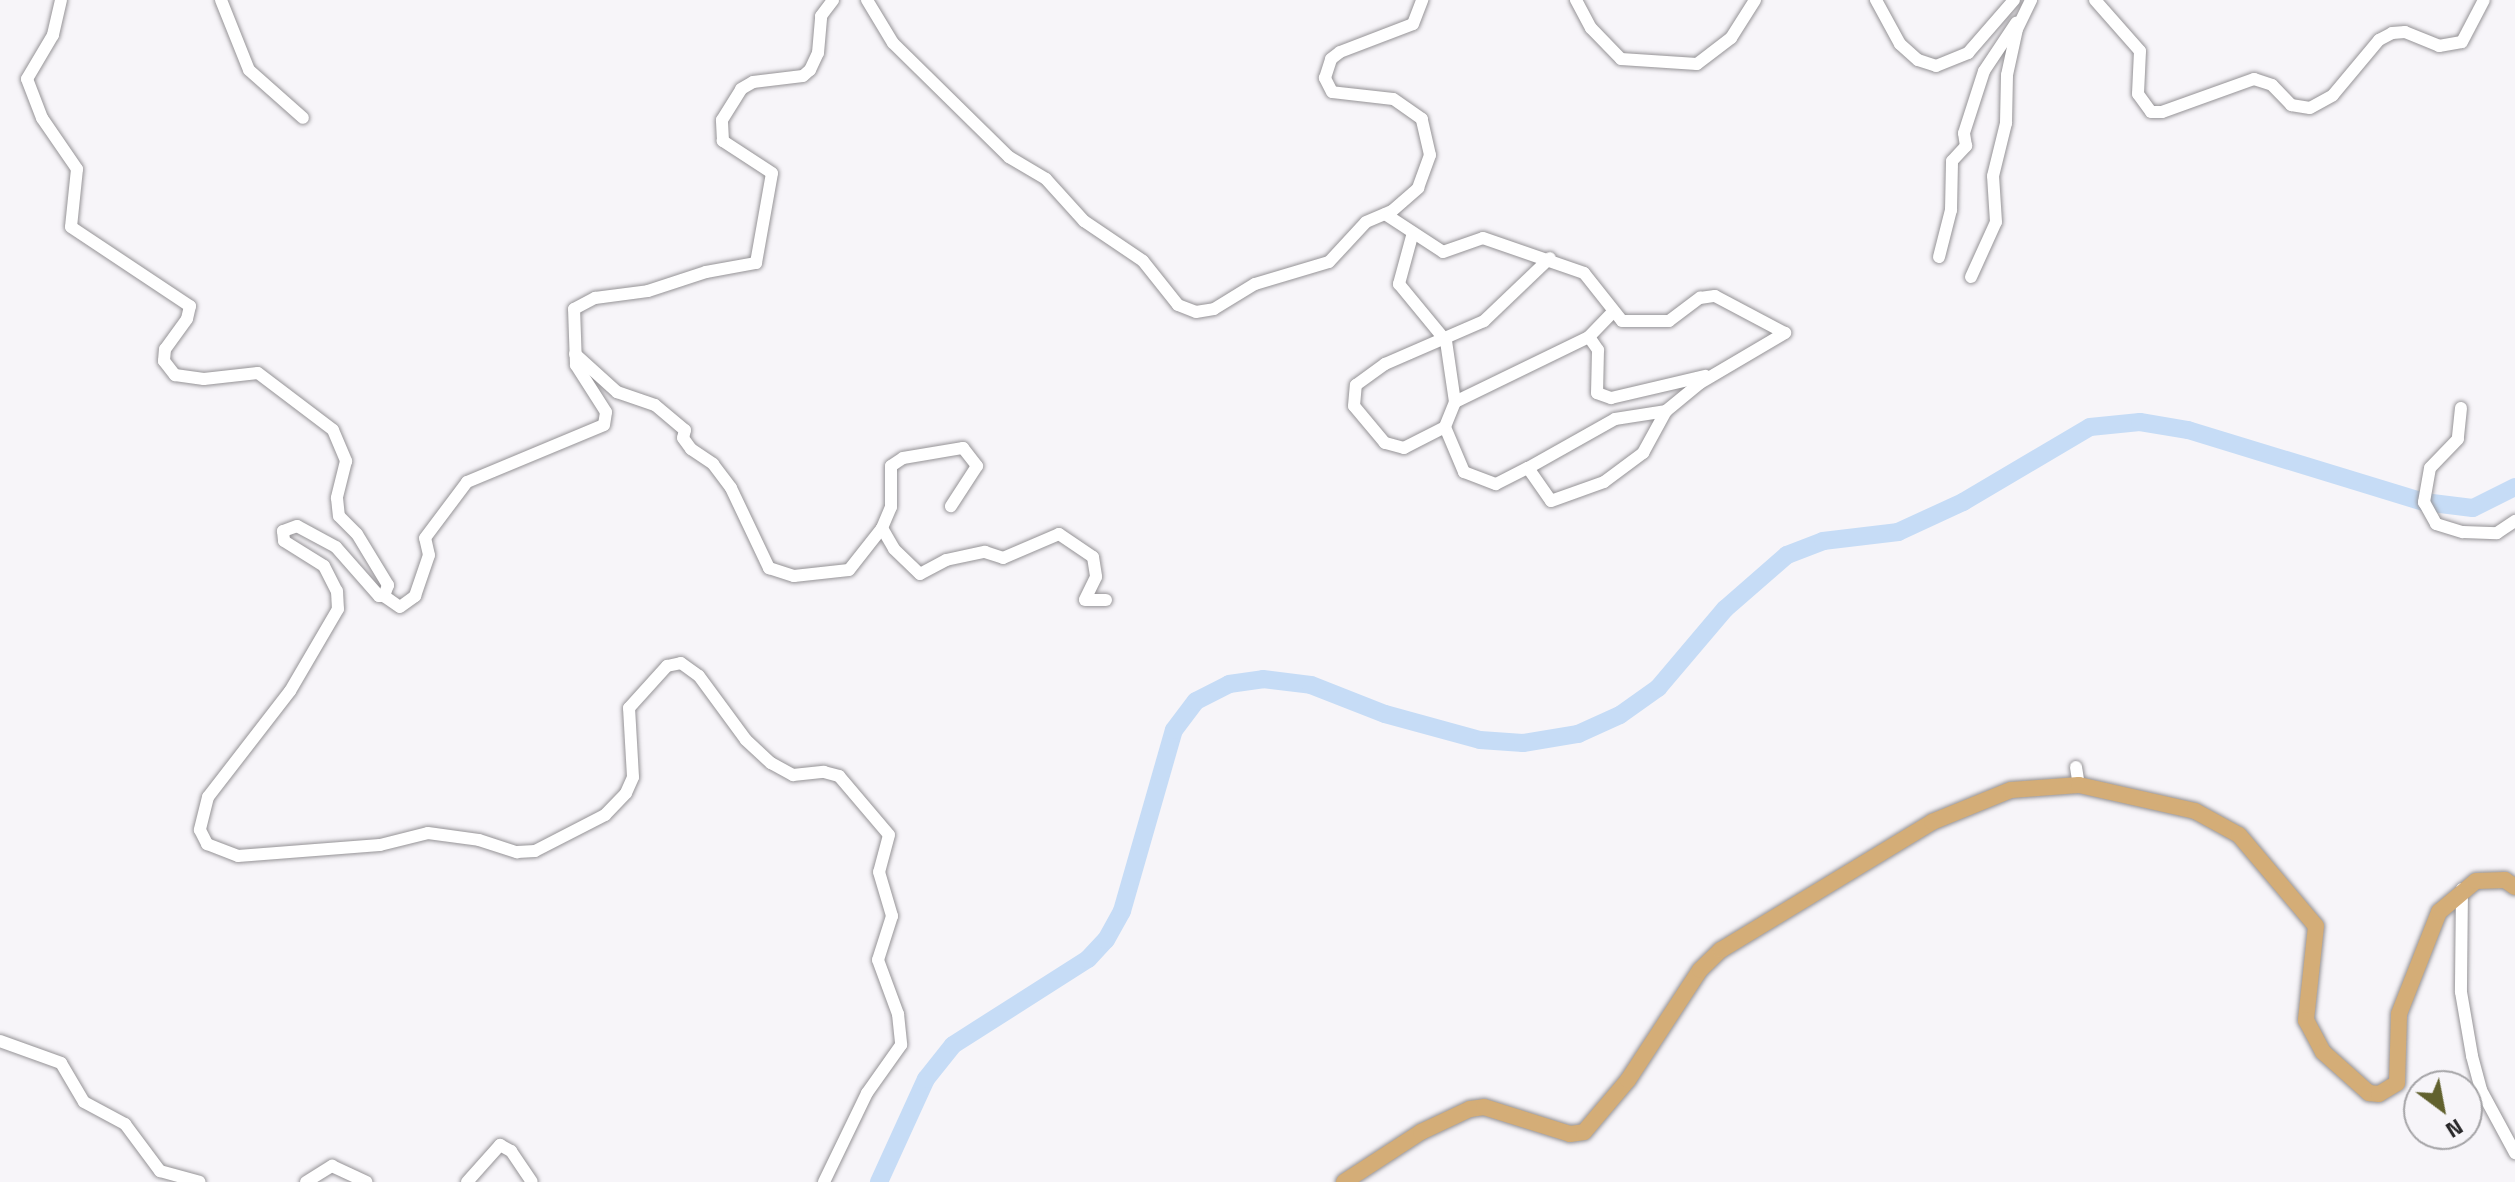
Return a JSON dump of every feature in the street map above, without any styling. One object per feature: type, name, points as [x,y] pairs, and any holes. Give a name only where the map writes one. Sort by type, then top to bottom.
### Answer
[{"type":"main road","points":[[1344,1182],[1421,1132],[1470,1109],[1484,1107],[1570,1134],[1584,1132],[1628,1080],[1700,970],[1737,938],[1920,829],[1979,801],[2040,784],[2079,785],[2195,811],[2239,835],[2316,926],[2306,1020],[2323,1052],[2369,1093],[2379,1094],[2397,1083],[2399,1014],[2439,912],[2462,889],[2488,879],[2515,887]]},
{"type":"street","points":[[61,0],[53,35],[27,79],[42,118],[77,169],[71,227],[190,306],[187,319],[165,349],[164,361],[175,375],[204,379],[258,373],[333,430],[346,461],[337,509],[388,585],[384,596]]},
{"type":"street","points":[[221,0],[249,70],[303,118]]},
{"type":"street","points":[[824,1182],[867,1093],[901,1045],[898,1014],[878,960],[892,916],[879,872],[889,835],[839,776],[824,772],[793,775],[771,763],[746,740],[699,676],[681,663],[667,666],[629,708],[633,777],[626,793],[605,815],[535,851],[517,852],[479,840],[428,833],[380,845],[238,856],[207,844],[200,830],[208,797],[290,691],[338,609],[337,591],[324,566],[284,541],[283,531],[297,526],[336,547],[376,594],[400,607],[415,596],[429,555],[425,538],[467,482],[604,425],[606,412],[575,354],[572,317],[582,303],[756,263],[772,173],[723,141],[722,120],[741,89],[753,82],[786,79],[810,70],[818,53],[821,16],[833,0]]},
{"type":"street","points":[[867,0],[893,43],[1009,157],[1046,179],[1084,221],[1143,261],[1186,310],[1214,309],[1255,284],[1329,262],[1366,222],[1412,196],[1425,174],[1430,155],[1426,127],[1414,111],[1393,99],[1332,92],[1326,67],[1360,41],[1413,24],[1422,0]]},
{"type":"street","points":[[1576,0],[1612,53],[1631,62],[1683,64],[1697,64],[1711,56],[1739,28],[1755,0]]},
{"type":"street","points":[[1876,0],[1900,44],[1918,60],[1936,66],[1968,53],[2014,0]]},
{"type":"street","points":[[1939,257],[1951,210],[1952,161],[1966,146],[1964,133],[1984,71],[2031,0]]},
{"type":"street","points":[[1971,277],[1996,222],[1993,176],[2006,123],[2007,75],[2017,29],[2031,0]]},
{"type":"street","points":[[2095,0],[2140,51],[2136,86],[2151,112],[2254,79],[2272,85],[2291,105],[2310,108],[2333,95],[2379,40],[2392,33],[2405,32],[2439,46],[2462,42],[2484,0]]},
{"type":"street","points":[[1385,214],[1412,236],[1443,252],[1483,238],[1550,258],[1584,273],[1611,314],[1644,324],[1669,321],[1700,298],[1715,296],[1785,333],[1716,374],[1666,411],[1643,453],[1573,497],[1551,501],[1528,468]]},
{"type":"street","points":[[1412,236],[1399,284],[1446,341],[1455,402],[1445,427],[1404,448],[1385,443],[1354,406],[1356,385],[1385,364],[1446,341],[1484,321],[1550,258]]},
{"type":"street","points":[[1455,402],[1589,337],[1611,314]]},
{"type":"street","points":[[1589,337],[1598,350],[1597,393],[1611,398],[1716,374]]},
{"type":"street","points":[[575,354],[617,392],[655,405],[685,430],[683,438],[691,449],[713,464],[731,488],[769,568],[794,576],[849,570],[882,528],[891,507],[891,466],[903,458],[963,448],[977,466],[951,506]]},
{"type":"street","points":[[2461,408],[2458,439],[2430,468],[2424,502],[2436,524],[2463,532],[2497,533],[2515,521]]},
{"type":"street","points":[[1445,427],[1464,472],[1476,481],[1507,482],[1615,419],[1666,411]]},
{"type":"street","points":[[882,528],[894,549],[920,574],[946,560],[985,552],[1003,558],[1059,534],[1093,557],[1096,577],[1085,600],[1106,600]]},
{"type":"street","points":[[2076,767],[2079,785]]},
{"type":"street","points":[[2462,889],[2461,992],[2472,1056],[2481,1090],[2515,1153]]},
{"type":"street","points":[[0,1041],[61,1063],[84,1102],[125,1124],[160,1171],[200,1182]]},
{"type":"street","points":[[467,1182],[500,1145],[511,1151],[532,1182]]},
{"type":"street","points":[[306,1182],[340,1166],[367,1182]]},
{"type":"waterway","points":[[879,1182],[926,1079],[953,1045],[1088,959],[1106,940],[1122,911],[1174,730],[1196,701],[1229,684],[1263,679],[1311,685],[1385,714],[1480,740],[1523,743],[1578,734],[1620,715],[1658,688],[1725,609],[1787,555],[1823,541],[1898,532],[1963,502],[2090,427],[2140,422],[2188,430],[2424,502],[2473,508],[2515,487]]}]
